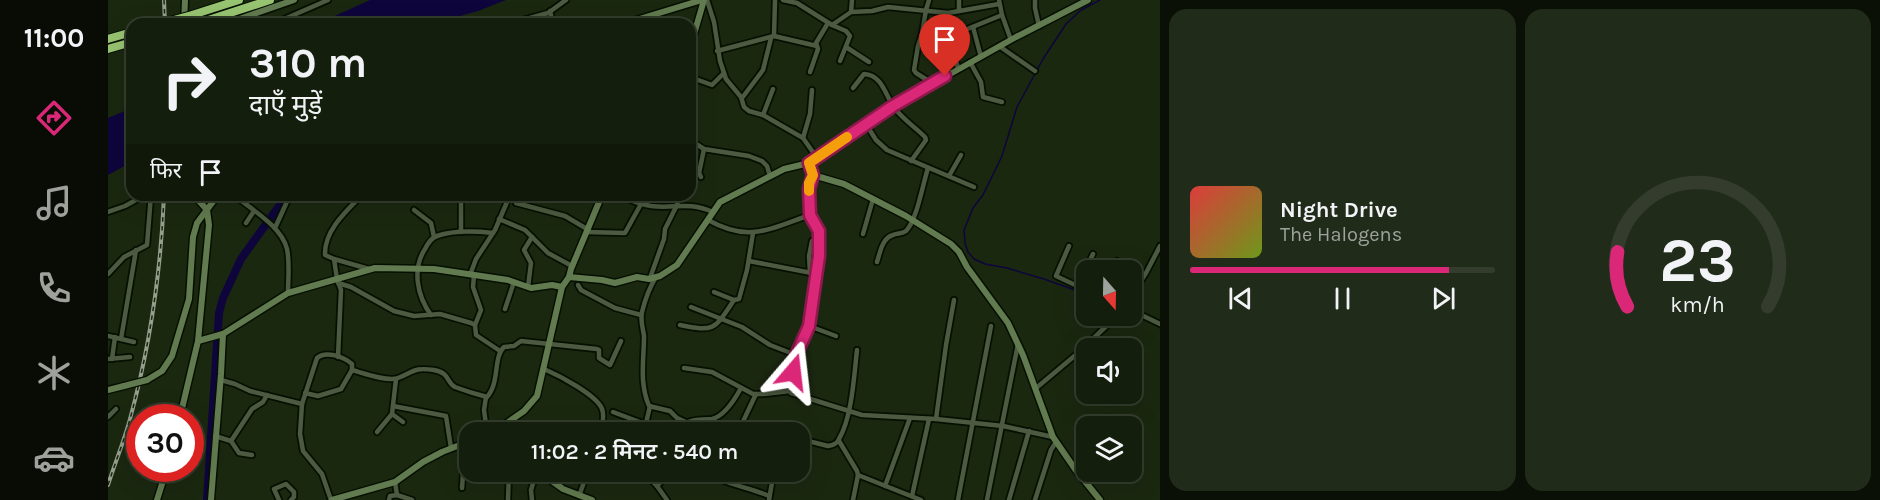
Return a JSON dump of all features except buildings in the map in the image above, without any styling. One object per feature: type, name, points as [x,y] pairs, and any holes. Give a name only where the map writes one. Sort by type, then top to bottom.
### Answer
[{"type":"highway","points":[[209,9],[224,0]]},
{"type":"highway","points":[[181,18],[239,0]]},
{"type":"highway","points":[[215,18],[270,0]]},
{"type":"highway","points":[[108,39],[126,34]]},
{"type":"highway","points":[[108,49],[126,44]]},
{"type":"street","points":[[184,18],[185,0]]},
{"type":"street","points":[[242,18],[294,0]]},
{"type":"street","points":[[287,18],[328,0]]},
{"type":"street","points":[[527,18],[550,11],[566,0]]},
{"type":"street","points":[[643,18],[704,0]]},
{"type":"street","points":[[696,27],[704,0]]},
{"type":"street","points":[[704,0],[714,22],[717,51],[724,73],[730,85],[742,98],[747,110],[763,115],[803,138],[818,158]]},
{"type":"street","points":[[742,98],[763,70],[772,37],[775,0]]},
{"type":"street","points":[[783,0],[797,3],[848,34],[850,37],[840,61]]},
{"type":"street","points":[[851,12],[852,0]]},
{"type":"street","points":[[929,0],[914,70],[916,74],[932,83]]},
{"type":"street","points":[[959,0],[959,11]]},
{"type":"street","points":[[1035,0],[1039,26]]},
{"type":"street","points":[[569,277],[602,280],[615,284],[637,277],[653,278],[677,265],[720,202],[784,169],[809,163],[893,106],[932,83],[1088,0]]},
{"type":"street","points":[[810,72],[818,49],[818,40],[830,24],[851,12],[872,11],[888,7],[944,13],[999,2],[1011,40]]},
{"type":"street","points":[[550,11],[552,18]]},
{"type":"street","points":[[922,34],[948,35],[1002,15]]},
{"type":"street","points":[[973,27],[981,57]]},
{"type":"street","points":[[948,35],[958,68]]},
{"type":"street","points":[[717,51],[772,37],[817,46]]},
{"type":"street","points":[[999,46],[1035,71]]},
{"type":"street","points":[[846,47],[868,62]]},
{"type":"street","points":[[970,62],[983,86],[983,97],[1002,102]]},
{"type":"street","points":[[696,79],[712,85],[724,73]]},
{"type":"street","points":[[853,88],[862,76],[868,74],[883,86],[893,106],[926,139],[911,161]]},
{"type":"street","points":[[763,115],[773,89]]},
{"type":"street","points":[[803,138],[810,114],[812,90]]},
{"type":"street","points":[[866,124],[883,147],[974,188]]},
{"type":"street","points":[[696,144],[704,149],[735,153],[757,159],[765,163],[770,176]]},
{"type":"street","points":[[701,177],[699,173],[704,149]]},
{"type":"street","points":[[949,176],[961,155]]},
{"type":"street","points":[[790,391],[796,355],[809,326],[817,274],[819,233],[810,215],[809,189],[813,175],[809,163]]},
{"type":"street","points":[[877,262],[885,239],[906,231],[912,220],[928,168]]},
{"type":"street","points":[[813,175],[844,184],[873,199],[951,244],[959,252],[970,271],[1008,322],[1054,440],[1100,500]]},
{"type":"street","points":[[863,234],[873,199]]},
{"type":"street","points":[[108,212],[134,201]]},
{"type":"street","points":[[108,274],[124,257],[146,246],[151,201]]},
{"type":"street","points":[[183,404],[198,341],[209,225],[207,210],[199,201]]},
{"type":"street","points":[[108,390],[147,380],[162,371],[172,356],[189,299],[196,224],[214,201]]},
{"type":"street","points":[[242,201],[272,225],[282,238],[287,250],[288,293]]},
{"type":"street","points":[[272,225],[286,201]]},
{"type":"street","points":[[356,201],[339,219],[329,237],[324,254],[326,257],[369,269]]},
{"type":"street","points":[[461,201],[461,232]]},
{"type":"street","points":[[500,351],[476,335],[475,325],[481,310],[473,287],[472,275],[476,259],[493,233],[507,201]]},
{"type":"street","points":[[508,422],[524,411],[535,400],[539,392],[562,287],[569,277],[600,201]]},
{"type":"street","points":[[634,201],[653,206],[689,205],[712,212]]},
{"type":"street","points":[[646,422],[650,406],[643,386],[644,334],[641,315],[667,225],[678,201]]},
{"type":"street","points":[[516,203],[565,216],[587,231],[625,233],[641,204]]},
{"type":"street","points":[[414,210],[431,223],[434,237]]},
{"type":"street","points":[[246,223],[254,211]]},
{"type":"street","points":[[708,220],[723,229],[753,233],[810,215]]},
{"type":"street","points":[[499,219],[523,228],[548,253],[572,266]]},
{"type":"street","points":[[431,315],[422,299],[417,269],[422,254],[434,237],[461,232],[493,233]]},
{"type":"street","points":[[680,325],[705,330],[721,320],[734,300],[739,299],[749,261],[753,233]]},
{"type":"street","points":[[528,287],[531,263],[524,250],[532,237]]},
{"type":"street","points":[[810,273],[809,256],[812,241]]},
{"type":"street","points":[[1069,246],[1056,275],[1076,286]]},
{"type":"street","points":[[1142,279],[1160,246]]},
{"type":"street","points":[[130,357],[110,359],[118,338],[136,250]]},
{"type":"street","points":[[1090,260],[1093,254]]},
{"type":"street","points":[[334,259],[341,290],[338,357]]},
{"type":"street","points":[[749,261],[817,274]]},
{"type":"street","points":[[198,341],[223,334],[288,293],[338,281],[369,269],[389,267],[434,269],[514,282],[531,288],[552,285],[562,287]]},
{"type":"street","points":[[338,281],[394,311],[414,316],[440,314],[475,325]]},
{"type":"street","points":[[505,309],[514,282]]},
{"type":"street","points":[[578,285],[580,290],[615,309],[641,315]]},
{"type":"street","points":[[714,292],[734,300]]},
{"type":"street","points":[[936,419],[954,300]]},
{"type":"street","points":[[692,307],[742,327],[770,345],[796,355]]},
{"type":"street","points":[[1142,315],[1160,324]]},
{"type":"street","points":[[809,326],[836,336]]},
{"type":"street","points":[[958,500],[991,326]]},
{"type":"street","points":[[1035,389],[1106,326]]},
{"type":"street","points":[[211,500],[223,334]]},
{"type":"street","points":[[108,336],[134,342]]},
{"type":"street","points":[[486,422],[484,410],[486,397],[495,382],[500,351],[504,346],[514,346],[521,341],[597,349],[599,358],[610,365],[621,341]]},
{"type":"street","points":[[987,500],[1018,344]]},
{"type":"street","points":[[810,442],[832,446],[839,441],[849,410],[857,350]]},
{"type":"street","points":[[305,393],[318,396],[341,389],[352,370],[351,363],[326,354],[319,356],[305,393],[302,404],[300,434],[302,446],[307,458],[322,474],[332,500],[395,482],[423,462],[459,445]]},
{"type":"street","points":[[684,368],[712,372],[756,394],[790,391],[795,395],[868,416],[936,419],[1003,426],[1029,431],[1054,440]]},
{"type":"street","points":[[544,369],[574,385],[600,405],[603,414],[602,422]]},
{"type":"street","points":[[352,370],[396,380],[414,370],[435,370],[446,374],[454,386],[486,397]]},
{"type":"street","points":[[221,380],[302,404]]},
{"type":"street","points":[[377,432],[392,414],[396,380]]},
{"type":"street","points":[[650,406],[669,411],[677,418],[688,422],[714,419],[722,415],[741,388]]},
{"type":"street","points":[[742,422],[756,394]]},
{"type":"street","points":[[231,441],[252,409],[263,402],[267,395]]},
{"type":"street","points":[[393,406],[446,416],[451,448]]},
{"type":"street","points":[[108,417],[116,409]]},
{"type":"street","points":[[613,411],[640,422]]},
{"type":"street","points":[[392,414],[403,422]]},
{"type":"street","points":[[885,486],[910,418]]},
{"type":"street","points":[[858,475],[914,498],[929,419]]},
{"type":"street","points":[[1009,500],[1029,431]]},
{"type":"street","points":[[215,436],[231,441],[239,453],[252,455]]},
{"type":"street","points":[[1035,500],[1054,440]]},
{"type":"street","points":[[839,441],[858,475],[853,498],[860,500]]},
{"type":"street","points":[[157,500],[162,482]]},
{"type":"street","points":[[395,482],[401,497]]},
{"type":"street","points":[[462,482],[462,488]]},
{"type":"street","points":[[508,500],[509,482]]},
{"type":"street","points":[[532,500],[531,490],[534,482]]},
{"type":"street","points":[[552,482],[570,496],[592,500]]},
{"type":"street","points":[[579,496],[584,482]]},
{"type":"street","points":[[653,482],[667,500]]},
{"type":"street","points":[[657,486],[661,482]]},
{"type":"street","points":[[727,482],[756,490],[769,498],[773,482]]},
{"type":"street","points":[[279,500],[274,489],[285,484],[294,492],[291,500]]},
{"type":"street","points":[[389,500],[390,496],[412,500]]},
{"type":"shaded area","points":[[370,0],[506,0],[453,18],[330,18]]},
{"type":"shaded area","points":[[126,110],[126,165],[108,175],[108,118]]},
{"type":"waterway","points":[[1076,290],[974,259],[968,252],[964,230],[973,208],[983,195],[1002,156],[1017,107],[1043,59],[1066,24],[1081,10],[1100,0]]},
{"type":"waterway","points":[[207,500],[219,313],[223,298],[241,259],[283,201]]},
{"type":"railway","points":[[164,0],[165,18]]},
{"type":"railway","points":[[108,485],[130,419],[149,336],[157,280],[164,201]]},
{"type":"slow traffic","points":[[809,191],[809,183],[813,175],[809,163],[847,137]]},
{"type":"route","points":[[793,372],[796,355],[809,326],[819,256],[819,231],[810,215],[809,183],[813,175],[809,163],[893,106],[945,76]]}]
